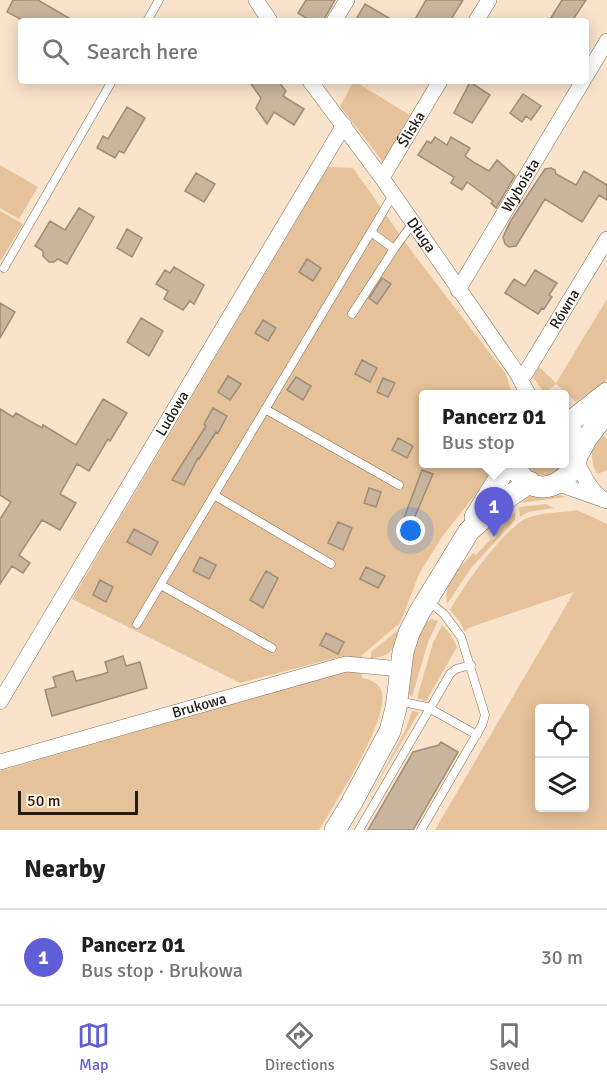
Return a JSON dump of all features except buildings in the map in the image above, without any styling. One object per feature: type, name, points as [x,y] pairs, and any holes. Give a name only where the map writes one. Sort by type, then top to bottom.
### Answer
[{"type":"street","points":[[256,0],[268,18]]},
{"type":"street","points":[[336,18],[347,0]]},
{"type":"street","points":[[478,18],[489,0]]},
{"type":"street","points":[[589,71],[607,41]]},
{"type":"street","name":"Długa","points":[[312,84],[382,178],[520,377],[526,390]]},
{"type":"street","name":"Śliska","points":[[382,178],[438,84]]},
{"type":"street","name":"Wyboista","points":[[458,290],[581,84]]},
{"type":"street","name":"Ludowa","points":[[0,702],[344,125]]},
{"type":"street","name":"Równa","points":[[520,377],[525,374],[607,238]]},
{"type":"street","points":[[569,421],[607,393]]},
{"type":"street","points":[[516,468],[530,482],[541,486],[558,484],[570,476],[586,439],[607,412]]},
{"type":"street","points":[[569,428],[576,436],[586,481],[596,495],[605,500]]},
{"type":"street","points":[[335,830],[390,731],[397,700],[400,669],[409,633],[505,468]]},
{"type":"street","points":[[469,531],[509,495],[530,482]]},
{"type":"street","points":[[558,484],[605,500]]},
{"type":"street","name":"Brukowa","points":[[0,762],[346,664],[400,669]]},
{"type":"lane","points":[[149,18],[159,0]]},
{"type":"lane","points":[[4,268],[110,84]]},
{"type":"lane","points":[[137,624],[393,195]]},
{"type":"lane","points":[[352,314],[413,223]]},
{"type":"lane","points":[[371,232],[394,249]]},
{"type":"lane","points":[[265,409],[399,485]]},
{"type":"lane","points":[[214,495],[331,564]]},
{"type":"lane","points":[[160,585],[272,648]]},
{"type":"lane","points":[[421,830],[477,735],[485,715],[463,640],[444,614],[427,600]]},
{"type":"lane","points":[[359,830],[453,671],[471,664]]},
{"type":"lane","points":[[397,700],[430,709],[477,735]]},
{"type":"shaded area","points":[[352,84],[359,84],[410,115],[383,162],[340,106]]},
{"type":"shaded area","points":[[0,165],[38,187],[19,219],[0,208]]},
{"type":"shaded area","points":[[328,167],[353,168],[415,256],[506,374],[511,390],[419,390],[419,468],[492,468],[478,491],[442,537],[419,574],[400,623],[361,657],[343,659],[343,656],[240,683],[72,599]]},
{"type":"shaded area","points":[[0,211],[23,224],[0,262]]},
{"type":"shaded area","points":[[607,299],[607,380],[576,402],[569,396],[569,390],[563,390],[556,384],[549,390],[543,390],[533,378],[539,367],[556,383]]},
{"type":"shaded area","points":[[599,432],[607,439],[607,470],[597,474],[592,453]]},
{"type":"shaded area","points":[[530,468],[563,468],[552,475],[543,476]]},
{"type":"shaded area","points":[[536,493],[552,493],[566,497],[519,503],[517,500]]},
{"type":"shaded area","points":[[546,504],[554,508],[528,512],[520,517],[519,507]]},
{"type":"shaded area","points":[[577,510],[607,524],[607,830],[435,830],[574,592],[468,628],[465,632],[450,610],[464,587],[507,533],[527,518]]},
{"type":"shaded area","points":[[515,512],[515,520],[471,568],[447,604],[447,589],[453,576],[473,553],[476,555],[491,539],[497,536],[495,534]]},
{"type":"shaded area","points":[[432,619],[438,621],[428,642],[412,697],[408,693],[413,652],[420,631]]},
{"type":"shaded area","points":[[404,625],[396,644],[389,653],[371,658],[371,652]]},
{"type":"shaded area","points":[[442,625],[457,647],[426,701],[417,698],[433,643]]},
{"type":"shaded area","points":[[350,670],[361,671],[362,678],[378,685],[381,690],[382,703],[378,720],[360,760],[319,830],[0,830],[0,771]]},
{"type":"shaded area","points":[[412,711],[419,712],[367,801],[405,731]]},
{"type":"place","name":"Pancerz 01","points":[[494,537]]}]
